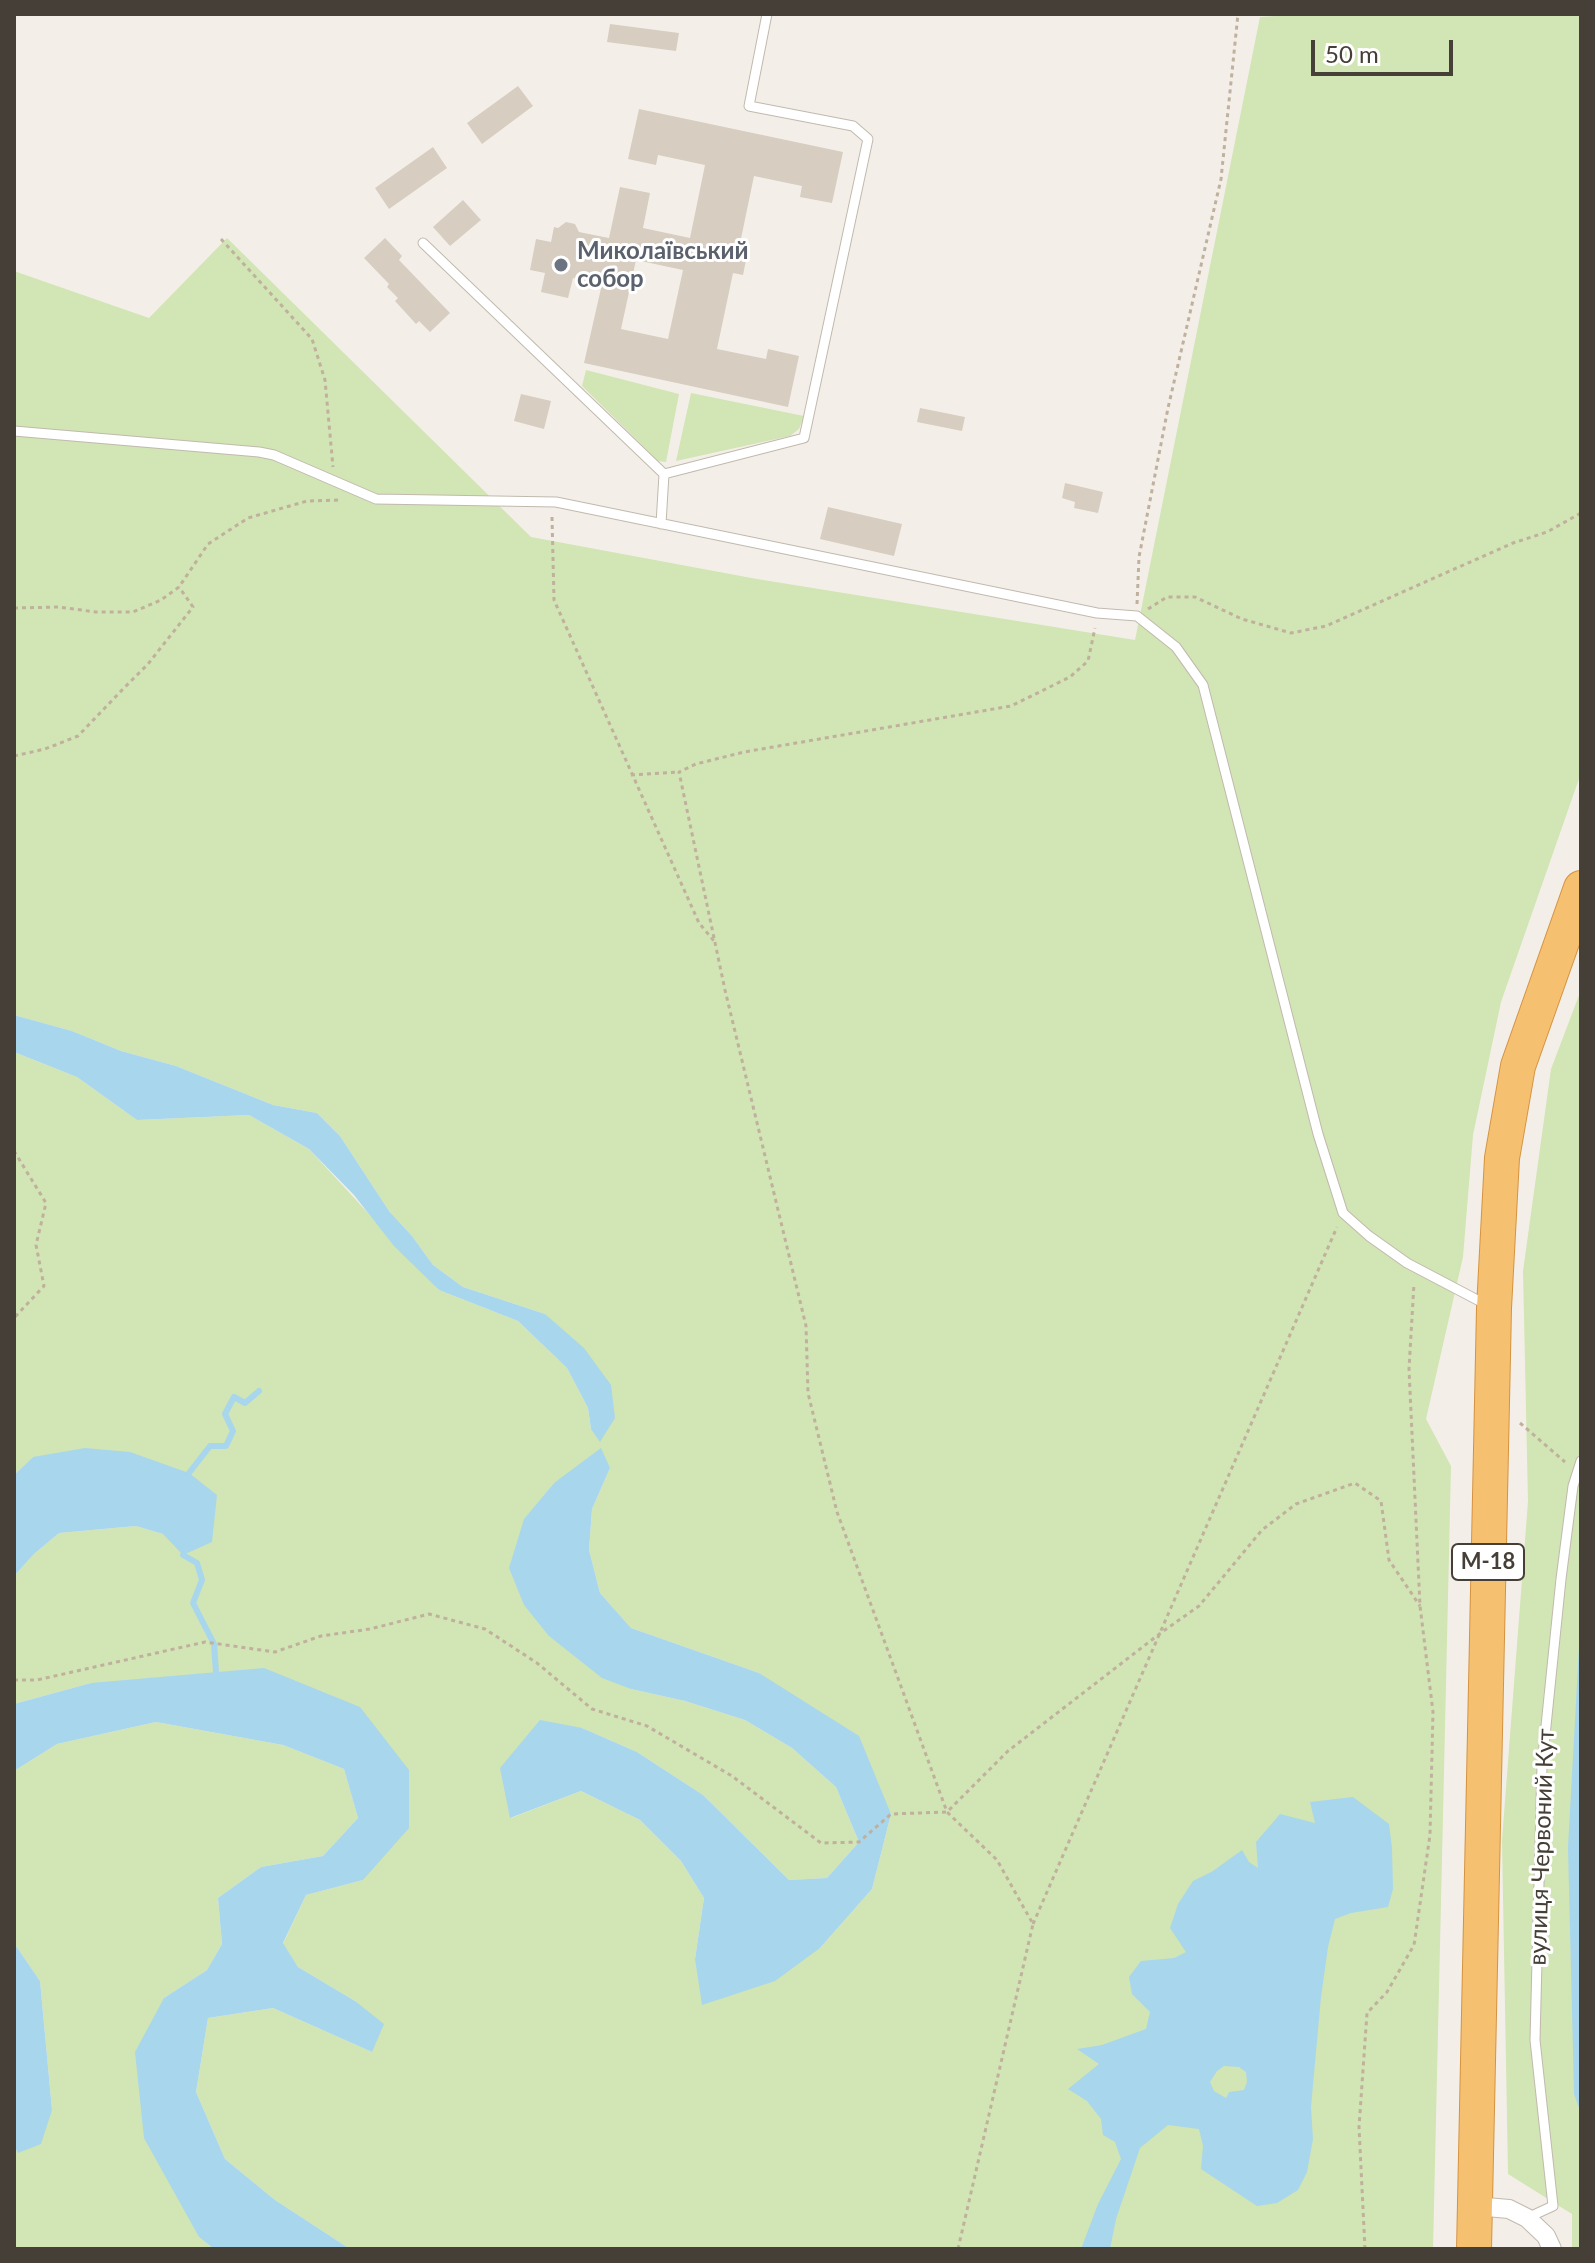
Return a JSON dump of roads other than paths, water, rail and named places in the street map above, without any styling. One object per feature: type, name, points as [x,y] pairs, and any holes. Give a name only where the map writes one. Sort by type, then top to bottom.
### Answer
[{"type":"highway","name":"М-18","points":[[1474,2249],[1494,1308],[1502,1158],[1518,1066],[1581,888]]},
{"type":"street","points":[[1475,2206],[1509,2209],[1527,2218],[1546,2236],[1552,2249]]},
{"type":"lane","points":[[664,474],[804,438],[868,139],[853,126],[749,106],[767,14]]},
{"type":"lane","points":[[423,243],[664,474],[661,524]]},
{"type":"lane","points":[[14,431],[259,452],[274,455],[376,499],[551,502],[1097,613],[1137,616],[1176,647],[1203,685],[1318,1134],[1343,1213],[1369,1236],[1415,1267],[1494,1308]]},
{"type":"lane","name":"вулиця Червоний Кут","points":[[1527,2218],[1553,2206],[1535,2040],[1542,1765],[1561,1579],[1573,1486],[1581,1461]]},
{"type":"water","points":[[14,1015],[176,1066],[273,1105],[317,1113],[340,1136],[389,1211],[433,1265],[463,1287],[545,1314],[584,1348],[611,1385],[615,1418],[600,1442],[591,1429],[588,1408],[567,1368],[518,1321],[439,1290],[394,1246],[354,1195],[309,1149],[249,1115],[137,1120],[77,1077],[14,1052]]},
{"type":"water","points":[[85,1448],[130,1452],[189,1473],[217,1495],[212,1542],[183,1555],[163,1534],[136,1526],[59,1533],[14,1576],[14,1475],[33,1457]]},
{"type":"water","points":[[601,1448],[610,1468],[592,1509],[589,1550],[600,1593],[631,1628],[759,1673],[859,1736],[891,1814],[872,1889],[820,1948],[775,1981],[702,2005],[695,1959],[704,1898],[681,1861],[640,1820],[581,1791],[510,1818],[500,1768],[540,1720],[582,1728],[637,1752],[703,1795],[789,1880],[827,1878],[859,1842],[836,1787],[792,1748],[745,1720],[602,1678],[549,1636],[524,1605],[509,1568],[524,1519],[554,1483]]},
{"type":"water","points":[[1581,1611],[1581,2113],[1574,2094],[1568,1847]]},
{"type":"water","points":[[264,1668],[360,1707],[409,1770],[409,1828],[363,1880],[306,1895],[283,1943],[298,1967],[355,2001],[384,2024],[372,2052],[273,2008],[208,2018],[196,2092],[225,2159],[275,2200],[350,2249],[214,2249],[199,2237],[144,2138],[135,2052],[164,1998],[207,1970],[222,1944],[218,1898],[261,1867],[323,1856],[358,1818],[344,1769],[283,1745],[156,1722],[57,1744],[14,1771],[14,1704],[91,1683]]},
{"type":"water","points":[[1353,1797],[1389,1824],[1393,1889],[1388,1907],[1335,1919],[1321,1997],[1311,2107],[1313,2139],[1307,2172],[1298,2190],[1277,2203],[1257,2206],[1201,2169],[1203,2146],[1199,2129],[1168,2125],[1140,2148],[1116,2219],[1110,2249],[1081,2249],[1098,2204],[1121,2159],[1115,2142],[1103,2135],[1101,2119],[1087,2101],[1068,2089],[1099,2064],[1077,2049],[1102,2045],[1146,2029],[1150,2012],[1132,1994],[1129,1977],[1141,1961],[1174,1958],[1186,1952],[1170,1928],[1178,1904],[1193,1881],[1242,1850],[1249,1862],[1258,1868],[1256,1842],[1280,1814],[1315,1823],[1310,1802]],"holes":[[[1224,2066],[1239,2067],[1246,2072],[1244,2090],[1229,2092],[1226,2098],[1214,2091],[1210,2082],[1217,2071]]]},
{"type":"water","points":[[14,1943],[40,1981],[52,2110],[41,2144],[18,2153],[14,2146]]},
{"type":"waterway","points":[[189,1473],[210,1446],[226,1446],[233,1431],[225,1414],[234,1397],[245,1403],[259,1391]]},
{"type":"waterway","points":[[183,1555],[197,1563],[202,1580],[193,1603],[214,1644],[216,1672]]},
{"type":"place","name":"Миколаївський собор","points":[[561,265]]}]
